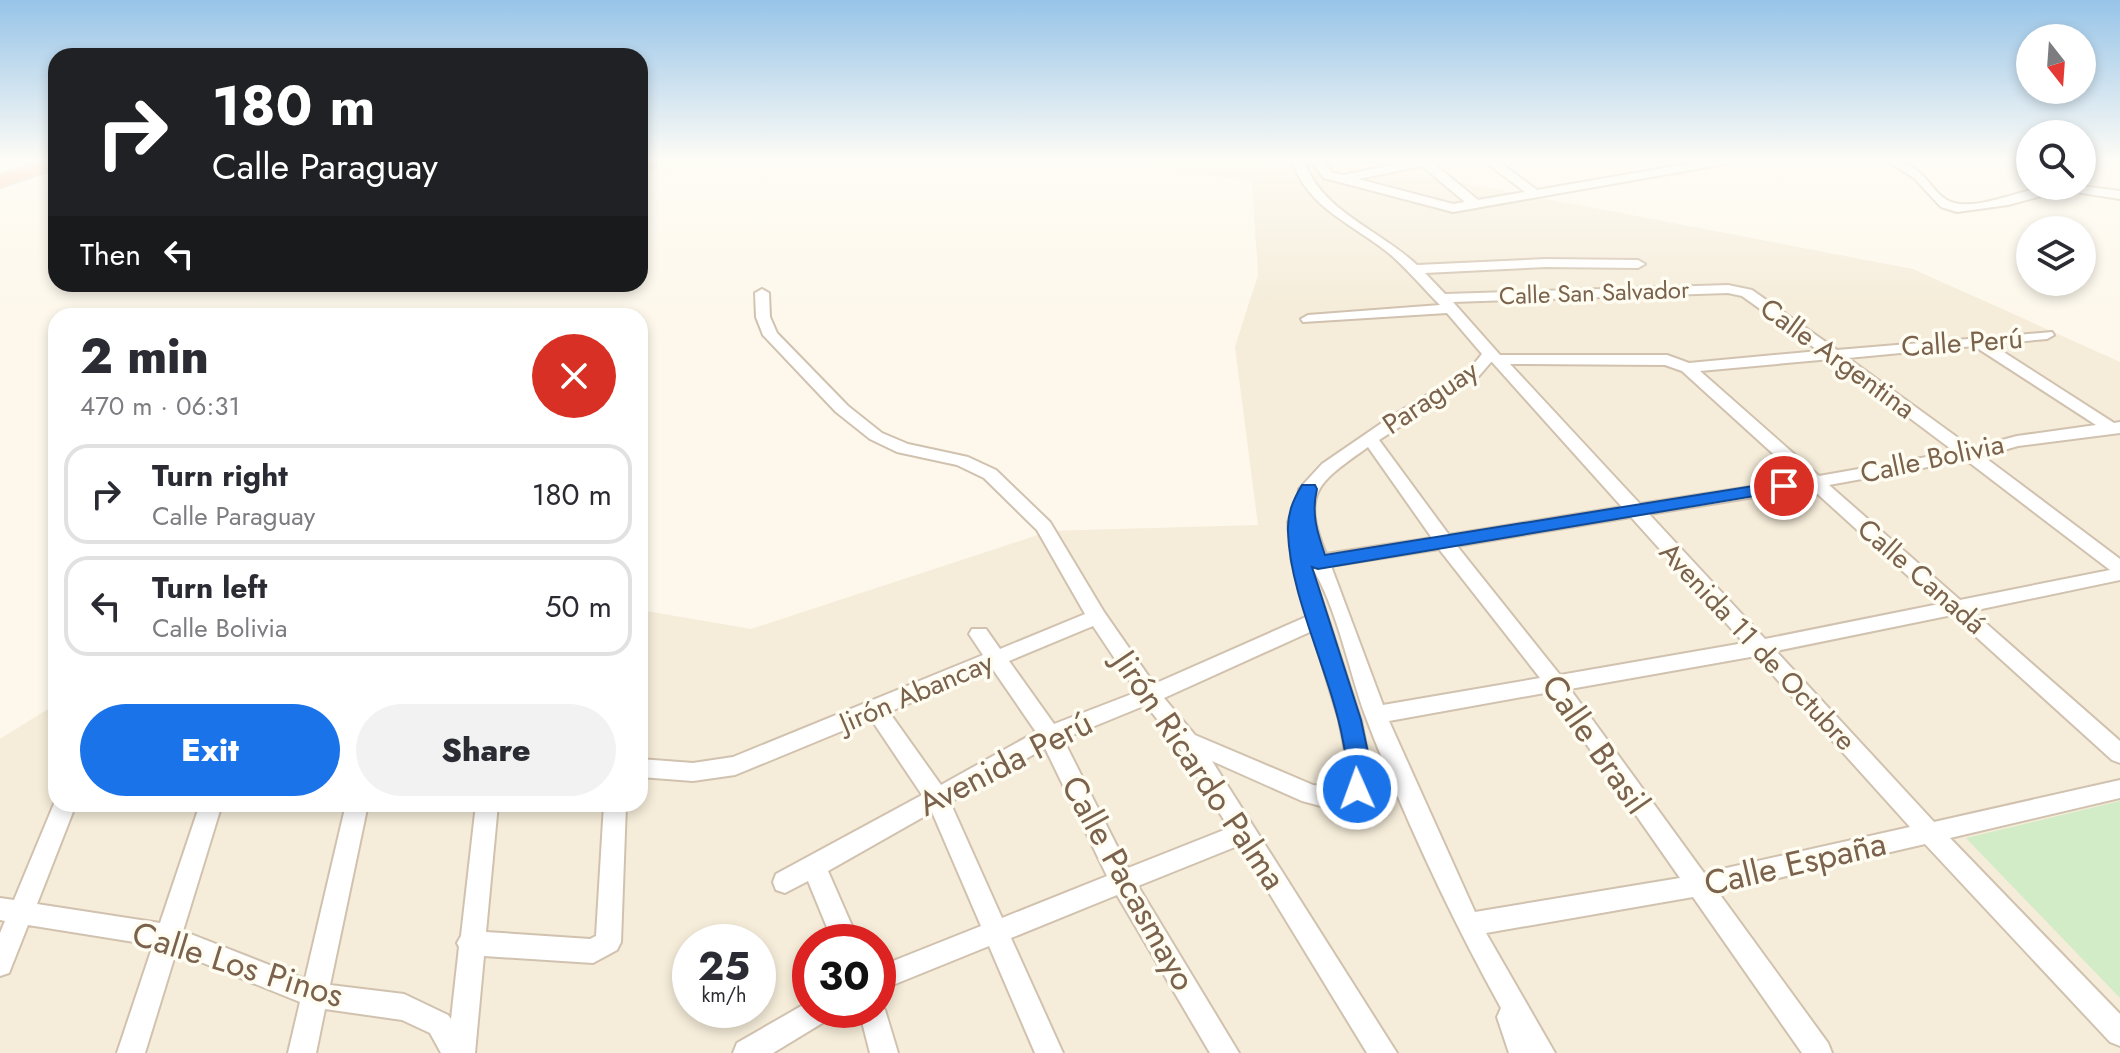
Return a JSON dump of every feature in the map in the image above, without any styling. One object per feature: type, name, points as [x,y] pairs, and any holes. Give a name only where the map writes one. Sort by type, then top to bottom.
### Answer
[{"type":"street","name":"Avenida 11 de Octubre","points":[[1338,210],[1414,269],[1929,832],[2120,1033]]},
{"type":"street","points":[[1414,269],[1546,263],[1638,264]]},
{"type":"street","name":"Calle San Salvador","points":[[1308,319],[1446,303],[1728,289],[1747,293]]},
{"type":"street","name":"Jirón Ricardo Palma","points":[[762,293],[763,317],[770,335],[842,409],[876,436],[903,448],[962,461],[990,474],[1044,526],[1097,617],[1150,695],[1187,741],[1383,1053]]},
{"type":"street","name":"Calle Argentina","points":[[1747,293],[1970,454],[2120,568]]},
{"type":"street","name":"Calle Perú","points":[[1687,368],[2047,335]]},
{"type":"street","points":[[1979,343],[2117,429]]},
{"type":"street","name":"Calle Canadá","points":[[1493,357],[1667,360],[1687,368],[2120,754]]},
{"type":"street","name":"Paraguay","points":[[1308,489],[1328,468],[1370,438],[1474,373],[1493,357]]},
{"type":"street","name":"Calle Bolivia","points":[[1318,562],[1815,482],[1970,454],[1994,445],[2117,429]]},
{"type":"street","name":"Calle Brasil","points":[[1370,438],[1445,543],[1555,683],[1696,886],[1818,1053]]},
{"type":"street","points":[[1308,489],[1305,505],[1307,530],[1340,610],[1376,715],[1468,925],[1497,981],[1541,1053]]},
{"type":"street","points":[[1187,741],[1310,794],[1332,799],[1347,797],[1357,789],[1361,776],[1350,720],[1301,563],[1297,530],[1299,508],[1308,489]]},
{"type":"street","points":[[1376,715],[1762,647],[2120,574]]},
{"type":"street","name":"Jirón Abancay","points":[[648,769],[693,772],[735,766],[1097,617]]},
{"type":"street","name":"Avenida Perú","points":[[785,882],[1050,735],[1150,695],[1320,619]]},
{"type":"street","name":"Calle Pacasmayo","points":[[979,634],[1050,735],[1122,881],[1225,1053]]},
{"type":"street","points":[[875,709],[936,796],[1049,1053]]},
{"type":"street","name":"Calle España","points":[[1468,925],[1696,886],[2120,789]]},
{"type":"street","points":[[0,964],[11,910],[61,812]]},
{"type":"street","points":[[131,1053],[208,812]]},
{"type":"street","points":[[302,1053],[355,812]]},
{"type":"street","points":[[458,1053],[486,812]]},
{"type":"street","points":[[470,943],[593,951],[608,942],[615,812]]},
{"type":"street","points":[[896,972],[1244,833]]},
{"type":"street","points":[[814,867],[838,924]]},
{"type":"street","name":"Calle Los Pinos","points":[[11,910],[167,936],[313,995],[404,1007],[439,1024],[458,1053]]},
{"type":"street","points":[[1497,981],[1523,1053]]},
{"type":"street","points":[[747,1053],[792,1026]]},
{"type":"street","points":[[877,1028],[884,1053]]},
{"type":"shaded area","points":[[1254,210],[1605,210],[1913,269],[2120,362],[2120,1053],[0,1053],[0,739],[48,709],[48,812],[648,812],[648,611],[751,629],[1050,531],[1258,525],[1235,347],[1258,275]]},
{"type":"green space","points":[[2120,801],[2120,998],[1966,838]]},
{"type":"route","points":[[1357,789],[1361,776],[1350,720],[1301,563],[1297,530],[1299,508],[1308,489],[1305,505],[1307,530],[1318,562],[1784,486]]}]
